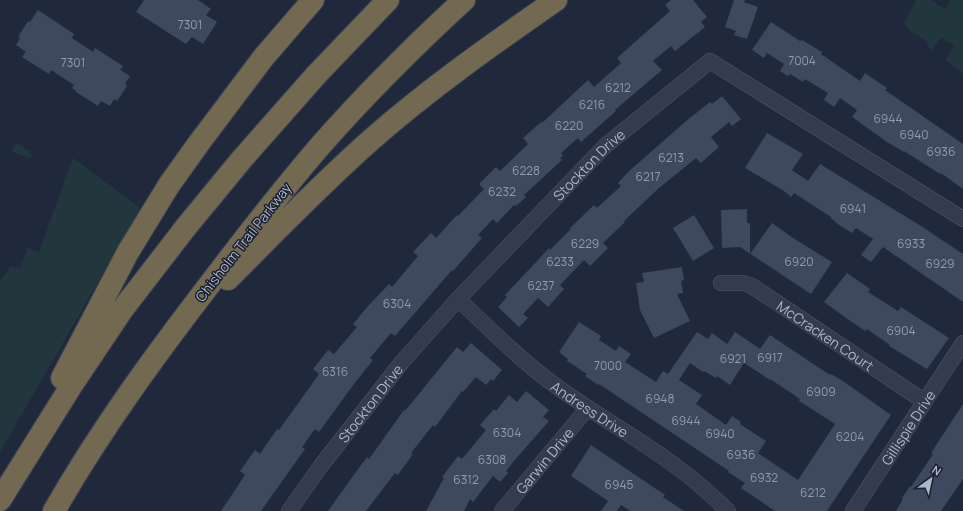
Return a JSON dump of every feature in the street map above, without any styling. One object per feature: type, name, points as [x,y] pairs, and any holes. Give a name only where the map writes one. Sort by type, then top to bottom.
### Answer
[{"type":"highway","points":[[3,494],[128,252],[169,185],[199,142],[263,58],[313,0]]},
{"type":"highway","points":[[3,494],[73,383],[122,310],[186,227],[242,159],[317,74],[388,0]]},
{"type":"highway","name":"Chisholm Trail Parkway","points":[[54,511],[126,397],[162,346],[270,206],[320,146],[375,86],[464,0]]},
{"type":"highway","points":[[162,346],[284,223],[372,140],[435,87],[498,40],[556,0]]},
{"type":"street","name":"Stockton Drive","points":[[290,511],[320,467],[402,362],[458,299],[605,146],[710,61],[963,219]]},
{"type":"street","name":"McCracken Court","points":[[721,283],[743,283],[752,286],[925,402]]},
{"type":"street","name":"Andress Drive","points":[[458,299],[528,364],[554,385],[587,409],[681,470],[702,486],[728,511]]},
{"type":"street","name":"Gillispie Drive","points":[[853,511],[963,343]]},
{"type":"street","name":"Garwin Drive","points":[[502,511],[587,409]]},
{"type":"green space","points":[[917,0],[931,0],[945,9],[951,0],[963,0],[963,73],[945,60],[954,46],[941,37],[931,51],[924,39],[908,29],[906,26],[904,21]]},
{"type":"green space","points":[[19,144],[29,151],[32,156],[30,158],[12,152],[14,145]]},
{"type":"green space","points":[[73,158],[143,210],[113,256],[0,452],[0,280],[4,277],[10,266],[20,268],[27,248],[39,252]]},
{"type":"building","points":[[144,0],[198,0],[211,9],[206,15],[217,22],[203,44],[192,37],[186,44],[136,12]]},
{"type":"building","points":[[671,0],[693,0],[707,17],[701,22],[705,27],[675,51],[671,46],[653,61],[662,70],[615,110],[616,111],[581,142],[578,138],[561,153],[563,155],[560,158],[562,160],[524,195],[526,197],[516,206],[514,205],[497,223],[493,219],[478,235],[482,238],[395,336],[391,333],[370,358],[373,360],[319,432],[315,429],[302,447],[305,449],[261,511],[221,511],[245,475],[240,471],[255,450],[260,454],[319,374],[313,369],[328,350],[334,354],[357,327],[353,324],[368,306],[389,284],[392,287],[418,256],[413,252],[431,233],[436,238],[484,189],[479,184],[496,167],[500,171],[528,144],[523,138],[541,122],[542,123],[588,80],[594,87],[621,63],[617,58],[670,11],[665,5]]},
{"type":"building","points":[[734,0],[745,0],[744,2],[758,7],[747,39],[734,35],[736,31],[725,27]]},
{"type":"building","points":[[38,10],[74,34],[72,38],[93,52],[95,48],[123,66],[120,70],[130,76],[125,84],[127,86],[117,101],[114,99],[110,106],[101,101],[98,106],[76,92],[72,88],[74,85],[51,70],[49,74],[22,57],[26,52],[16,45],[20,38],[18,37],[28,21],[30,22]]},
{"type":"building","points":[[771,22],[800,41],[802,40],[822,52],[821,54],[860,81],[865,73],[887,88],[885,90],[963,144],[963,189],[941,173],[940,174],[887,142],[852,117],[857,110],[840,98],[834,107],[824,100],[828,93],[805,79],[803,82],[790,74],[788,76],[780,71],[784,64],[767,53],[764,58],[752,50]]},
{"type":"building","points":[[722,96],[741,119],[732,126],[729,122],[711,137],[719,147],[701,163],[696,158],[659,188],[603,243],[608,248],[590,266],[584,260],[560,285],[564,289],[548,307],[538,298],[523,314],[528,318],[519,327],[498,307],[507,297],[505,295],[549,248],[550,250],[594,205],[597,208],[621,186],[618,183],[628,172],[685,122],[710,102],[712,104]]},
{"type":"building","points":[[767,133],[803,154],[792,170],[808,181],[820,164],[921,226],[963,254],[963,302],[883,247],[871,262],[861,255],[873,239],[856,228],[852,233],[839,225],[831,217],[794,193],[791,197],[784,191],[745,168]]},
{"type":"building","points":[[747,209],[747,223],[750,223],[750,254],[740,247],[722,248],[721,210]]},
{"type":"building","points":[[694,215],[714,248],[693,261],[673,228]]},
{"type":"building","points":[[772,223],[832,262],[811,294],[750,254]]},
{"type":"building","points":[[682,267],[684,280],[681,281],[683,293],[677,294],[690,321],[654,338],[640,310],[636,283],[644,282],[642,273]]},
{"type":"building","points":[[847,273],[870,289],[868,292],[898,311],[901,307],[949,338],[927,369],[889,346],[890,345],[867,329],[865,331],[824,302]]},
{"type":"building","points":[[579,322],[601,336],[599,340],[616,351],[619,346],[631,354],[625,362],[656,382],[663,371],[668,374],[697,332],[708,339],[712,333],[727,344],[735,332],[760,349],[770,335],[830,375],[831,374],[843,381],[891,415],[827,511],[775,511],[741,488],[745,483],[728,472],[729,471],[585,376],[587,374],[567,361],[568,359],[559,352]],"holes":[[[690,363],[703,372],[704,371],[716,378],[717,376],[730,385],[744,363],[800,399],[799,401],[835,424],[798,480],[758,453],[766,441],[740,424],[741,422],[732,416],[726,425],[696,404],[702,395],[679,380]]]},
{"type":"building","points":[[471,343],[502,370],[493,381],[491,379],[486,385],[476,377],[463,392],[462,391],[435,427],[433,425],[411,453],[413,454],[398,475],[395,473],[366,511],[328,511],[367,457],[369,459],[404,410],[405,411],[457,347],[463,352]]},
{"type":"building","points":[[526,391],[549,410],[543,417],[549,421],[506,471],[508,473],[500,482],[493,476],[473,502],[470,499],[464,511],[426,511],[444,478],[442,477],[458,456],[462,459],[486,430],[480,425],[494,409],[496,411],[509,395],[517,402]]},
{"type":"building","points":[[963,404],[963,479],[941,511],[896,511],[903,499],[902,498],[933,454],[931,453]]},
{"type":"building","points":[[591,445],[665,495],[663,497],[684,511],[630,511],[621,505],[617,511],[601,511],[608,501],[571,476]]}]
